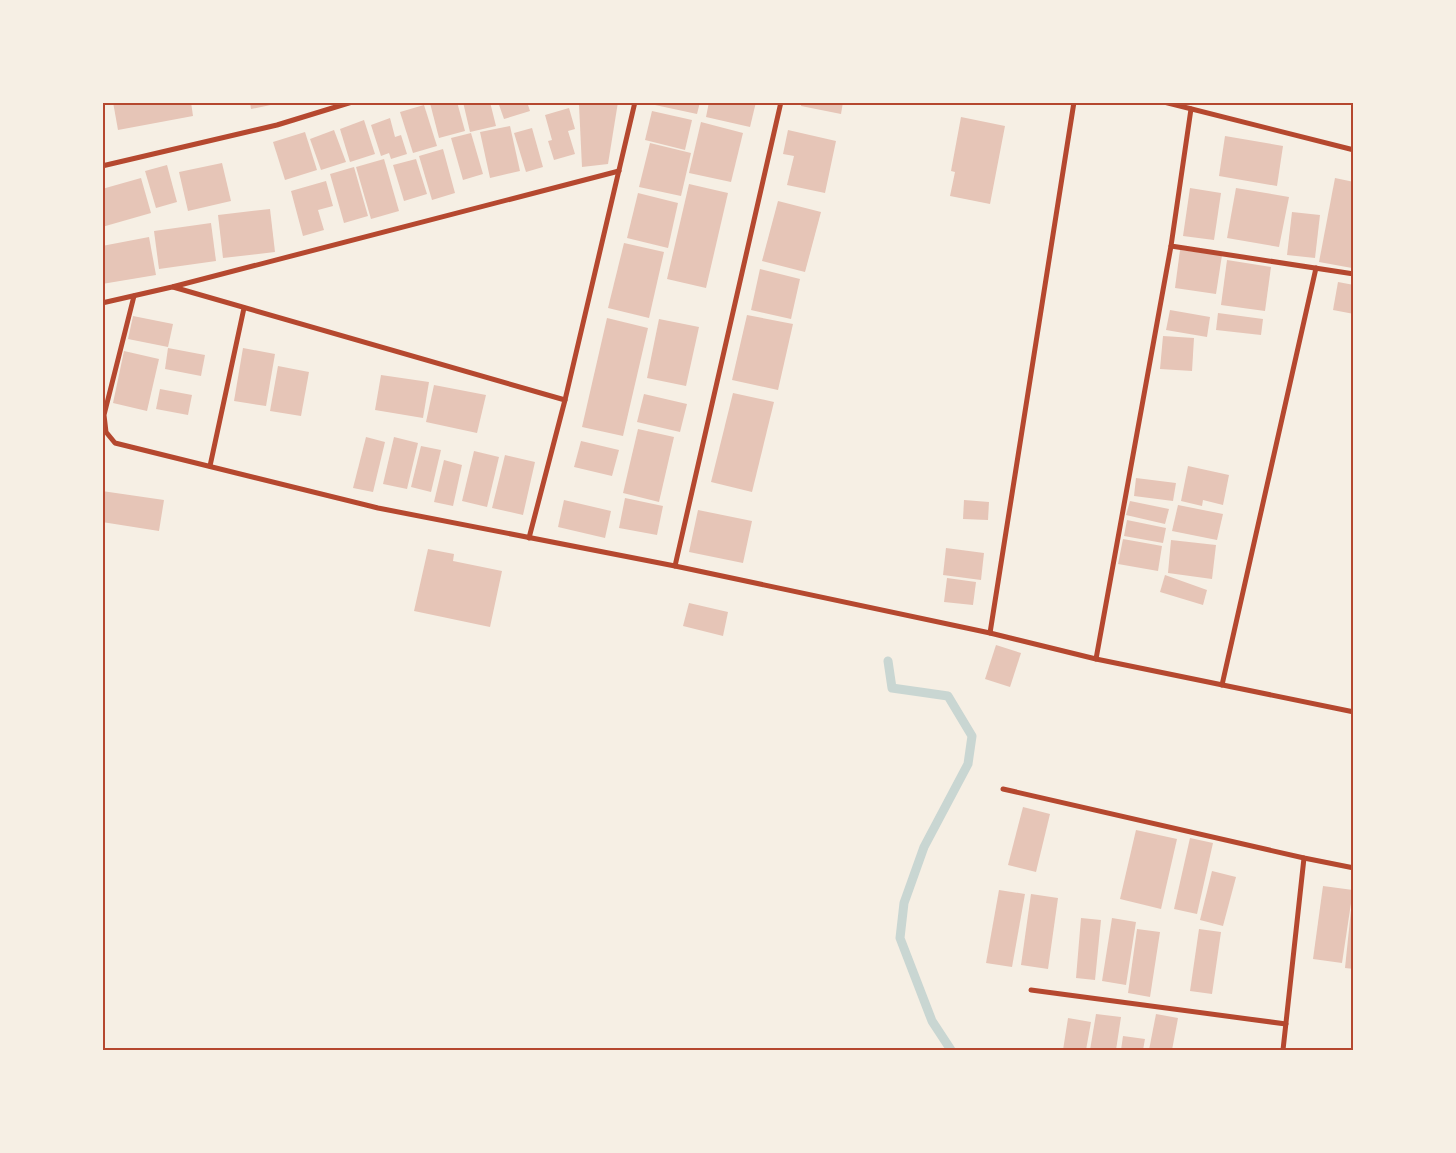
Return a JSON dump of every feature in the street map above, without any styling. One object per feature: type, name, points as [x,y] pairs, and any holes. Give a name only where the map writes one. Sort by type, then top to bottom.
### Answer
[{"type":"street","points":[[102,166],[277,124],[352,102]]},
{"type":"street","points":[[529,538],[565,400],[635,102]]},
{"type":"street","points":[[675,566],[781,102]]},
{"type":"street","points":[[990,633],[1074,102]]},
{"type":"street","points":[[1164,102],[1354,150]]},
{"type":"street","points":[[1096,658],[1171,246],[1191,109]]},
{"type":"street","points":[[102,303],[172,287],[619,171]]},
{"type":"street","points":[[1171,246],[1354,274]]},
{"type":"street","points":[[1222,685],[1316,268]]},
{"type":"street","points":[[172,287],[565,400]]},
{"type":"street","points":[[134,296],[104,415],[106,432],[116,443],[378,508],[675,566],[1354,712]]},
{"type":"street","points":[[210,466],[244,308]]},
{"type":"street","points":[[1003,789],[1354,868]]},
{"type":"street","points":[[1283,1050],[1304,858]]},
{"type":"street","points":[[1031,990],[1286,1024]]},
{"type":"building","points":[[113,102],[191,102],[193,116],[118,130]]},
{"type":"building","points":[[250,102],[280,102],[280,103],[251,109]]},
{"type":"building","points":[[457,102],[465,131],[439,138],[430,103]]},
{"type":"building","points":[[463,102],[490,102],[496,126],[470,132]]},
{"type":"building","points":[[498,102],[527,102],[530,111],[504,119]]},
{"type":"building","points":[[587,102],[618,102],[608,164],[582,167],[579,105]]},
{"type":"building","points":[[656,102],[700,102],[697,114],[655,105]]},
{"type":"building","points":[[709,102],[756,102],[750,127],[706,117]]},
{"type":"building","points":[[802,102],[843,102],[841,114],[801,106]]},
{"type":"building","points":[[424,105],[437,146],[413,153],[400,112]]},
{"type":"building","points":[[569,108],[575,129],[568,131],[575,154],[554,160],[548,141],[552,140],[545,115]]},
{"type":"building","points":[[652,111],[692,120],[685,150],[645,140]]},
{"type":"building","points":[[961,117],[1005,126],[990,204],[950,196],[955,172],[951,171]]},
{"type":"building","points":[[390,118],[395,137],[401,135],[407,154],[391,159],[389,153],[381,156],[371,125]]},
{"type":"building","points":[[364,120],[375,154],[350,162],[340,129]]},
{"type":"building","points":[[701,122],[743,133],[731,182],[689,173]]},
{"type":"building","points":[[510,126],[520,171],[490,178],[480,132]]},
{"type":"building","points":[[532,128],[543,167],[526,172],[514,133]]},
{"type":"building","points":[[334,130],[346,162],[321,170],[310,139]]},
{"type":"building","points":[[788,130],[836,141],[825,193],[787,185],[794,156],[783,154]]},
{"type":"building","points":[[305,132],[317,170],[285,180],[273,142]]},
{"type":"building","points":[[471,133],[483,174],[463,180],[451,138]]},
{"type":"building","points":[[1225,136],[1283,146],[1277,186],[1219,176]]},
{"type":"building","points":[[650,143],[691,153],[681,196],[639,187]]},
{"type":"building","points":[[443,149],[455,193],[432,200],[419,156]]},
{"type":"building","points":[[384,159],[399,211],[371,219],[356,167]]},
{"type":"building","points":[[416,159],[427,194],[404,201],[393,165]]},
{"type":"building","points":[[222,163],[231,201],[188,211],[179,172]]},
{"type":"building","points":[[167,165],[177,202],[156,208],[145,171]]},
{"type":"building","points":[[354,167],[368,216],[344,223],[330,174]]},
{"type":"building","points":[[141,178],[151,213],[102,227],[102,189]]},
{"type":"building","points":[[1335,178],[1354,182],[1352,268],[1319,262]]},
{"type":"building","points":[[326,181],[333,206],[318,210],[324,230],[303,236],[291,191]]},
{"type":"building","points":[[689,184],[728,193],[706,288],[667,279]]},
{"type":"building","points":[[1190,188],[1221,193],[1214,240],[1183,236]]},
{"type":"building","points":[[1236,188],[1289,197],[1279,247],[1227,238]]},
{"type":"building","points":[[638,193],[678,203],[668,248],[627,238]]},
{"type":"building","points":[[778,201],[821,212],[805,272],[762,261]]},
{"type":"building","points":[[270,209],[275,252],[223,258],[218,215]]},
{"type":"building","points":[[1292,212],[1320,215],[1315,258],[1287,255]]},
{"type":"building","points":[[211,223],[216,261],[159,269],[154,231]]},
{"type":"building","points":[[149,237],[156,275],[102,284],[102,246]]},
{"type":"building","points":[[624,243],[664,252],[649,318],[608,308]]},
{"type":"building","points":[[1180,250],[1222,255],[1216,294],[1175,288]]},
{"type":"building","points":[[1227,260],[1271,267],[1265,311],[1221,305]]},
{"type":"building","points":[[760,269],[800,279],[791,319],[751,310]]},
{"type":"building","points":[[1338,282],[1354,285],[1354,314],[1333,310]]},
{"type":"building","points":[[1170,310],[1210,317],[1207,337],[1166,330]]},
{"type":"building","points":[[1218,313],[1263,319],[1261,335],[1216,330]]},
{"type":"building","points":[[747,315],[793,324],[778,390],[732,380]]},
{"type":"building","points":[[133,316],[173,324],[168,347],[128,339]]},
{"type":"building","points":[[607,318],[648,328],[623,436],[582,427]]},
{"type":"building","points":[[659,319],[699,327],[686,386],[647,378]]},
{"type":"building","points":[[1163,336],[1194,338],[1192,371],[1160,369]]},
{"type":"building","points":[[168,348],[205,355],[201,376],[165,369]]},
{"type":"building","points":[[243,348],[275,354],[266,406],[234,401]]},
{"type":"building","points":[[124,351],[159,359],[147,411],[113,403]]},
{"type":"building","points":[[278,366],[309,372],[301,416],[270,411]]},
{"type":"building","points":[[381,375],[429,382],[423,418],[375,410]]},
{"type":"building","points":[[434,385],[486,395],[477,433],[426,422]]},
{"type":"building","points":[[160,389],[192,395],[188,415],[156,409]]},
{"type":"building","points":[[733,393],[774,402],[752,492],[711,482]]},
{"type":"building","points":[[644,394],[687,404],[680,432],[637,422]]},
{"type":"building","points":[[638,429],[674,437],[659,502],[623,493]]},
{"type":"building","points":[[366,437],[385,442],[373,492],[353,488]]},
{"type":"building","points":[[394,437],[418,443],[407,489],[383,484]]},
{"type":"building","points":[[581,441],[619,450],[612,476],[574,467]]},
{"type":"building","points":[[421,446],[441,450],[431,492],[411,487]]},
{"type":"building","points":[[474,451],[499,457],[487,507],[462,501]]},
{"type":"building","points":[[505,455],[535,462],[523,515],[492,508]]},
{"type":"building","points":[[444,460],[462,465],[453,506],[434,502]]},
{"type":"building","points":[[1188,466],[1229,475],[1223,505],[1203,500],[1202,506],[1181,501]]},
{"type":"building","points":[[1136,478],[1176,483],[1173,501],[1134,496]]},
{"type":"building","points":[[102,491],[164,500],[159,531],[102,522]]},
{"type":"building","points":[[625,498],[663,506],[657,535],[619,528]]},
{"type":"building","points":[[564,500],[611,511],[605,538],[558,527]]},
{"type":"building","points":[[964,500],[989,502],[988,520],[963,519]]},
{"type":"building","points":[[1130,501],[1169,509],[1165,524],[1126,515]]},
{"type":"building","points":[[1178,505],[1223,514],[1217,540],[1172,531]]},
{"type":"building","points":[[698,510],[752,521],[743,563],[689,552]]},
{"type":"building","points":[[1127,520],[1166,528],[1163,543],[1124,536]]},
{"type":"building","points":[[1123,539],[1162,546],[1158,571],[1118,564]]},
{"type":"building","points":[[1171,540],[1216,545],[1212,579],[1168,573]]},
{"type":"building","points":[[946,548],[984,553],[981,580],[943,575]]},
{"type":"building","points":[[428,549],[454,554],[453,561],[502,571],[490,627],[414,611]]},
{"type":"building","points":[[1165,575],[1207,590],[1203,605],[1160,592]]},
{"type":"building","points":[[947,578],[976,582],[973,605],[944,602]]},
{"type":"building","points":[[689,603],[728,612],[723,636],[683,626]]},
{"type":"building","points":[[996,645],[1021,653],[1010,687],[985,679]]},
{"type":"building","points":[[1023,807],[1050,814],[1036,872],[1008,865]]},
{"type":"building","points":[[1136,830],[1177,839],[1161,909],[1120,899]]},
{"type":"building","points":[[1190,838],[1213,843],[1197,914],[1174,909]]},
{"type":"building","points":[[1212,871],[1236,877],[1223,926],[1200,920]]},
{"type":"building","points":[[1323,886],[1353,890],[1342,963],[1313,959]]},
{"type":"building","points":[[999,890],[1025,894],[1012,967],[986,963]]},
{"type":"building","points":[[1031,894],[1058,898],[1048,969],[1021,965]]},
{"type":"building","points":[[1352,900],[1354,900],[1354,969],[1345,968]]},
{"type":"building","points":[[1081,918],[1101,920],[1095,980],[1076,978]]},
{"type":"building","points":[[1112,918],[1136,922],[1126,985],[1102,981]]},
{"type":"building","points":[[1137,929],[1160,932],[1150,997],[1128,993]]},
{"type":"building","points":[[1199,929],[1221,932],[1212,994],[1190,991]]},
{"type":"building","points":[[1096,1014],[1121,1017],[1116,1050],[1090,1050]]},
{"type":"building","points":[[1156,1014],[1178,1018],[1172,1050],[1149,1050]]},
{"type":"building","points":[[1068,1018],[1091,1022],[1086,1050],[1063,1050]]},
{"type":"building","points":[[1123,1036],[1145,1039],[1143,1050],[1121,1050]]},
{"type":"waterway","points":[[888,661],[892,688],[948,696],[972,736],[968,764],[924,847],[904,903],[900,938],[932,1021],[951,1050]]}]
